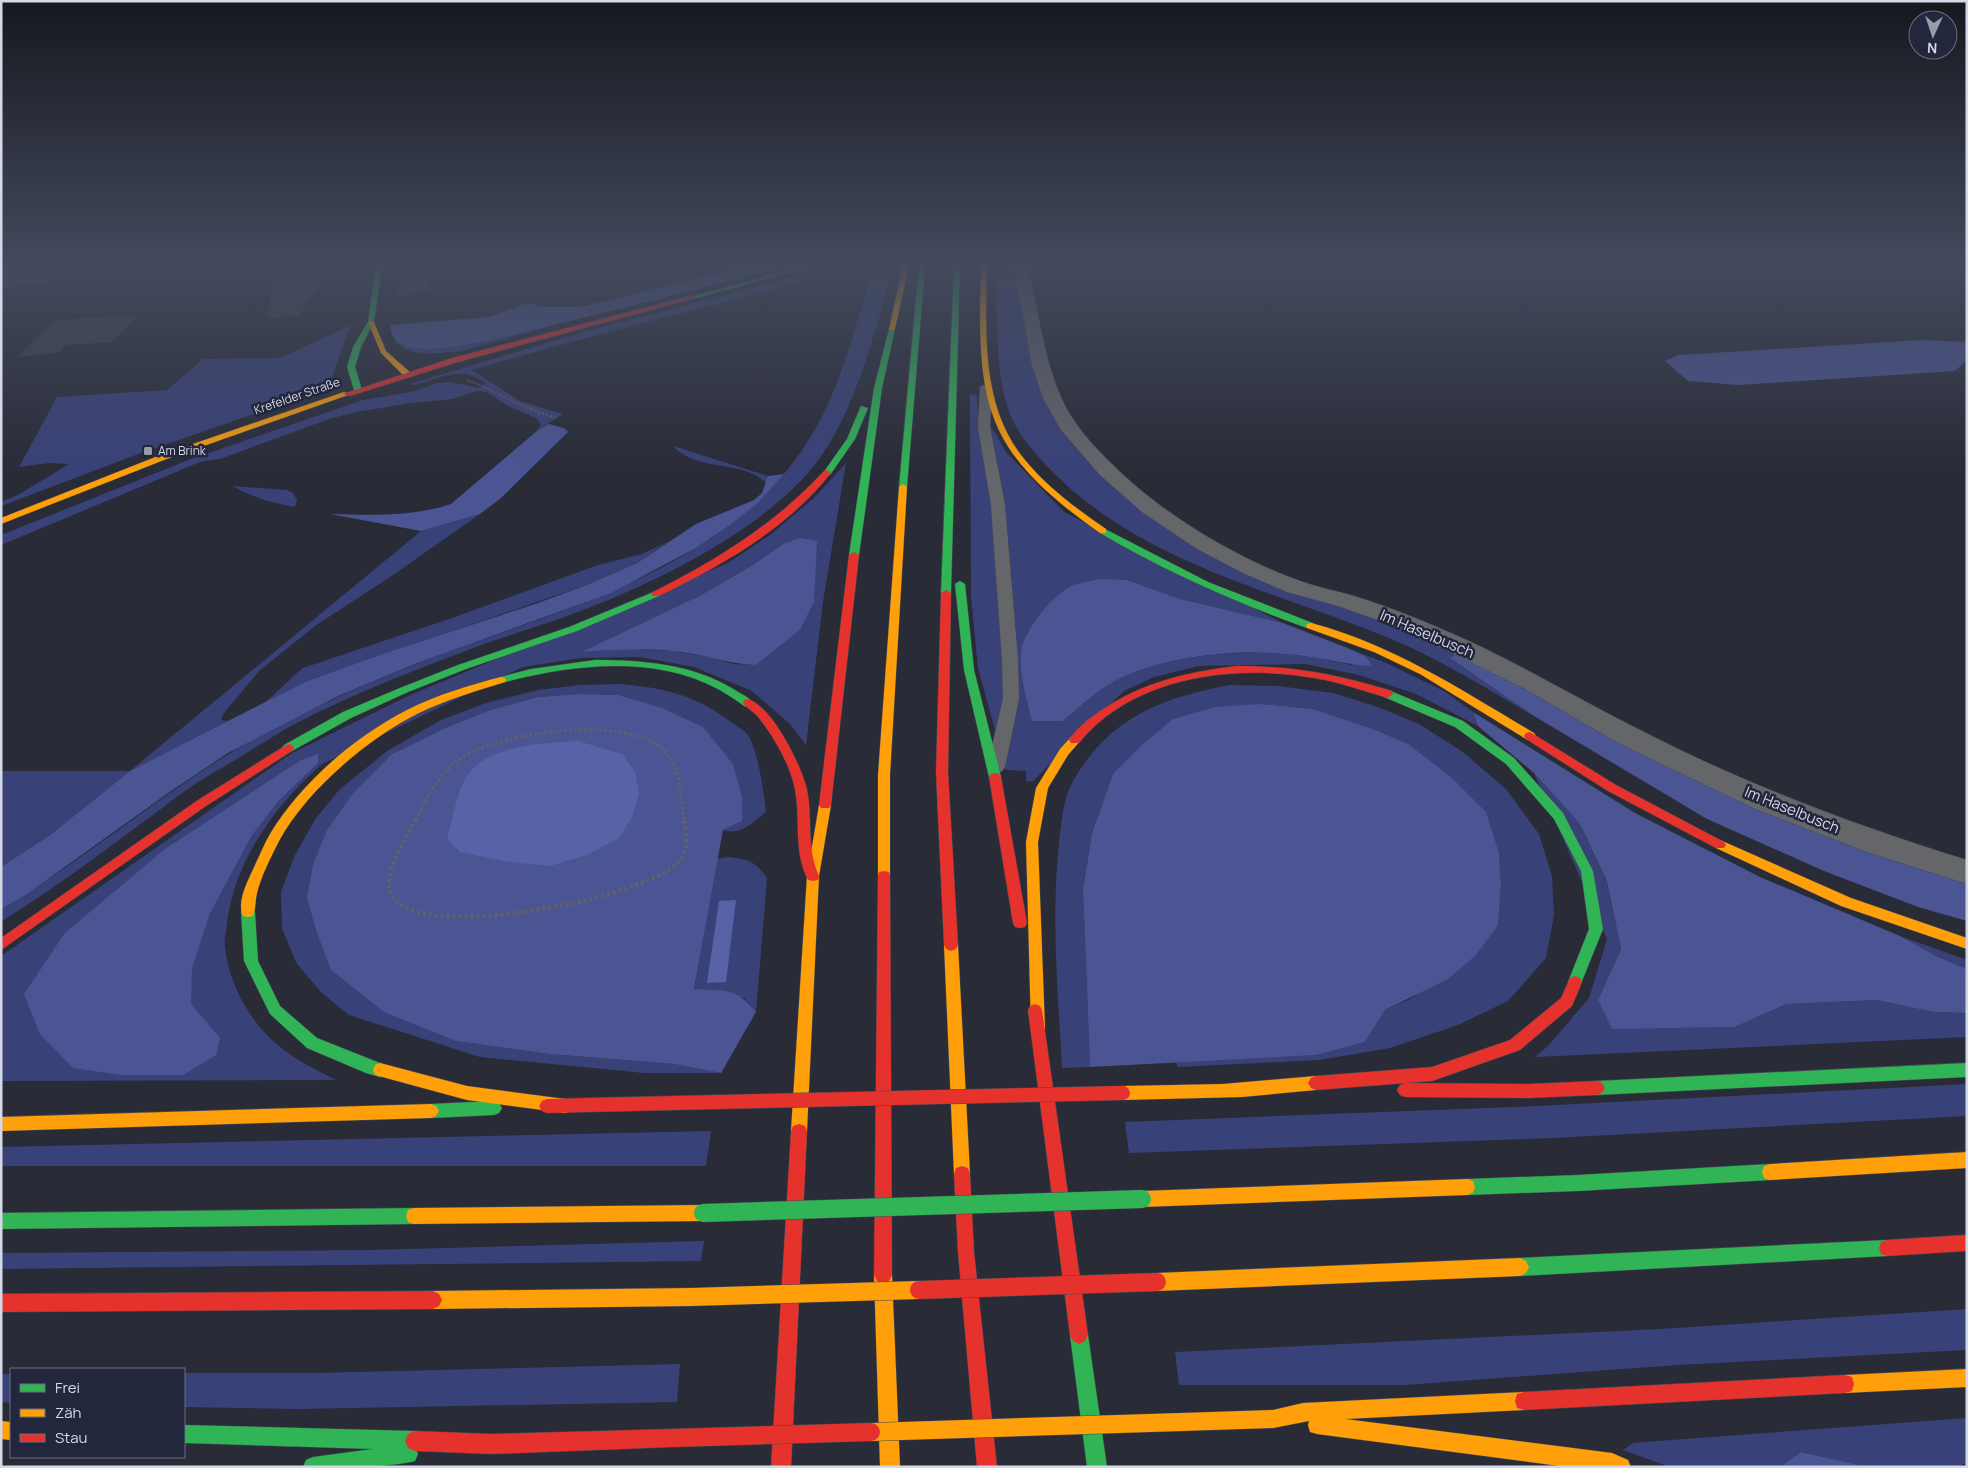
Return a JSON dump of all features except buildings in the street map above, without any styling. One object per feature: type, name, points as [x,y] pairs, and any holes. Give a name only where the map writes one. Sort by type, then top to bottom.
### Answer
[{"type":"main road","points":[[358,390],[351,367],[357,347],[364,335]]},
{"type":"main road","points":[[376,335],[383,352],[408,375]]},
{"type":"main road","name":"Krefelder Straße","points":[[1,521],[161,458],[358,390],[553,335]]},
{"type":"main road","points":[[1,945],[82,889],[153,835],[235,779],[330,724],[409,688],[480,661],[542,641],[660,592],[718,561],[760,534],[804,498],[832,467],[855,435],[864,409],[874,362],[886,335]]},
{"type":"main road","points":[[781,1467],[813,876],[829,779],[847,603],[866,466],[878,388],[889,335]]},
{"type":"main road","points":[[890,1467],[882,1260],[884,775],[905,464],[916,335]]},
{"type":"main road","points":[[954,335],[947,519],[942,772],[966,1252],[987,1467]]},
{"type":"main road","points":[[985,335],[986,386],[997,423],[1014,450],[1038,479],[1070,509],[1124,544],[1192,580],[1284,617],[1392,656],[1450,688],[1642,805],[1765,866],[1874,912],[1967,944]]},
{"type":"main road","points":[[947,519],[961,589],[969,670],[994,773],[1038,1028],[1097,1467]]},
{"type":"main road","points":[[565,1106],[467,1093],[366,1066],[312,1043],[275,1010],[251,961],[248,907],[253,883],[275,836],[291,814],[325,775],[366,742],[402,717],[461,692],[521,674],[580,664],[636,664],[685,673],[731,690],[762,714],[784,745],[800,789],[806,861],[813,876]]},
{"type":"main road","points":[[1038,1028],[1032,842],[1042,788],[1064,752],[1092,722],[1129,698],[1158,685],[1204,672],[1254,668],[1305,672],[1359,683],[1411,702],[1459,724],[1510,761],[1559,816],[1587,871],[1596,929],[1567,1002],[1515,1045],[1432,1074],[1224,1090]]},
{"type":"main road","points":[[1391,1090],[1529,1091],[1967,1070]]},
{"type":"main road","points":[[1,1124],[717,1102],[1224,1090],[1371,1090]]},
{"type":"main road","points":[[1,1118],[54,1121]]},
{"type":"main road","points":[[1,1220],[703,1213],[1578,1183],[1967,1160]]},
{"type":"main road","points":[[1,1303],[358,1301],[692,1296],[1157,1282],[1629,1264],[1967,1243]]},
{"type":"main road","points":[[1273,1419],[1303,1412],[1967,1378]]},
{"type":"main road","points":[[185,1434],[492,1444],[1273,1419],[1612,1463],[1622,1467]]},
{"type":"main road","points":[[313,1467],[492,1444]]},
{"type":"street","name":"Im Haselbusch","points":[[1035,335],[1041,365],[1052,398],[1071,430],[1107,471],[1150,507],[1205,544],[1253,569],[1295,587],[1398,619],[1461,647],[1534,683],[1630,737],[1763,800],[1875,843],[1967,872]]},
{"type":"lane","points":[[986,386],[984,427],[998,505],[1010,660],[1011,698],[994,773]]},
{"type":"path","points":[[459,379],[472,380],[514,403],[555,418]]},
{"type":"path","points":[[570,730],[622,732],[644,739],[664,749],[674,764],[687,846],[684,856],[677,864],[640,885],[609,895],[572,904],[499,914],[463,917],[438,916],[415,912],[395,902],[389,888],[391,870],[399,852],[420,812],[448,770],[466,756],[490,745],[544,732],[570,730]]},
{"type":"shaded area","points":[[331,335],[347,335],[330,382],[317,392],[141,453],[1,506],[1,502],[18,495],[69,464],[49,463],[19,467],[57,397],[167,390],[203,359],[280,358]]},
{"type":"shaded area","points":[[393,335],[513,335],[457,346],[426,349],[402,344]]},
{"type":"shaded area","points":[[507,335],[521,335],[466,350],[445,353],[411,351],[395,341],[394,337],[454,346]]},
{"type":"shaded area","points":[[575,335],[601,335],[472,370],[520,401],[563,414],[538,430],[541,424],[536,418],[508,406],[487,392],[477,391],[452,399],[411,403],[356,412],[329,419],[223,458],[200,462],[1,545],[1,535],[191,459],[363,400],[411,392],[437,383],[449,382],[480,388],[485,383],[477,378],[460,374],[443,376],[416,385],[410,384]]},
{"type":"shaded area","points":[[853,335],[874,335],[856,388],[835,434],[822,455],[800,482],[773,507],[741,530],[708,551],[637,588],[570,615],[487,643],[414,671],[342,701],[289,727],[195,784],[82,867],[1,922],[1,909],[72,863],[211,765],[285,722],[398,671],[584,603],[640,578],[693,550],[742,515],[784,474],[818,424],[843,367]]},
{"type":"shaded area","points":[[998,335],[1031,335],[1052,413],[1074,445],[1114,486],[1185,537],[1374,615],[1526,685],[1450,658],[1534,716],[1408,646],[1206,569],[1162,549],[1120,525],[1081,497],[1045,464],[1021,435],[1010,414],[1005,396],[1001,378]]},
{"type":"shaded area","points":[[1922,340],[1967,342],[1967,360],[1955,371],[1738,385],[1688,381],[1665,361],[1679,355]]},
{"type":"shaded area","points":[[970,394],[977,395],[978,421],[988,421],[1006,452],[1064,512],[1283,623],[1180,599],[1127,580],[1074,585],[1042,611],[1027,633],[1021,653],[1024,687],[1063,721],[1107,685],[1124,676],[1167,662],[1212,655],[1259,653],[1304,656],[1352,665],[1345,647],[1386,663],[1444,691],[1473,712],[1478,726],[1416,694],[1359,675],[1305,664],[1199,666],[1154,677],[1124,691],[1032,782],[1026,781],[1026,771],[1006,770],[978,668],[971,596]]},
{"type":"shaded area","points":[[549,424],[564,428],[568,432],[501,498],[480,514],[421,531],[330,514],[375,515],[406,513],[451,504],[538,430]]},
{"type":"shaded area","points":[[673,446],[768,476],[767,484],[758,476],[746,471],[695,460]]},
{"type":"shaded area","points":[[846,463],[823,602],[806,745],[790,724],[752,691],[694,667],[640,657],[581,658],[523,667],[322,764],[289,797],[260,835],[238,878],[231,901],[225,938],[227,959],[234,984],[253,1018],[276,1044],[301,1061],[336,1080],[1,1081],[1,956],[292,753],[410,695],[728,563],[770,535],[814,498]],"holes":[[[816,541],[814,602],[800,630],[756,665],[734,664],[709,657],[673,651],[625,649],[584,652],[701,595],[753,565],[783,544]]]},
{"type":"shaded area","points":[[784,474],[758,503],[730,525],[696,548],[611,593],[415,664],[338,696],[228,753],[171,791],[27,894],[1,909],[1,867],[50,835],[130,771],[305,682],[538,603],[637,563],[696,524],[754,500],[762,493],[768,476]]},
{"type":"shaded area","points":[[233,486],[287,490],[293,493],[297,500],[295,507],[255,496]]},
{"type":"shaded area","points":[[480,514],[393,575],[315,626],[259,671],[224,713],[221,720],[228,721],[130,771],[421,531]]},
{"type":"shaded area","points":[[800,538],[817,541],[814,602],[800,630],[756,665],[661,650],[582,652],[701,595],[753,565],[783,544]]},
{"type":"shaded area","points":[[667,542],[637,563],[589,584],[305,682],[264,703],[303,668],[455,617],[598,565],[642,554]]},
{"type":"shaded area","points":[[1100,579],[1127,580],[1180,599],[1283,623],[1366,657],[1372,666],[1282,654],[1236,653],[1190,657],[1146,668],[1116,680],[1092,696],[1063,721],[1032,721],[1021,670],[1021,653],[1027,633],[1040,613],[1057,596],[1074,585]]},
{"type":"shaded area","points":[[1457,654],[1526,685],[1745,802],[1845,844],[1967,883],[1967,921],[1918,907],[1824,871],[1707,819],[1534,716],[1450,658]]},
{"type":"shaded area","points":[[621,684],[652,688],[692,699],[718,713],[745,732],[751,741],[757,760],[766,812],[741,830],[723,830],[742,821],[742,796],[733,764],[618,695],[579,694],[538,697],[490,710],[445,728],[392,754],[456,1041],[549,1054],[674,1064],[721,1073],[644,1073],[480,1057],[349,1015],[322,993],[297,964],[282,929],[281,892],[295,855],[316,818],[339,790],[387,751],[441,720],[486,703],[538,690],[580,685]]},
{"type":"shaded area","points":[[1230,685],[1278,686],[1333,693],[1378,707],[1419,724],[1463,752],[1506,789],[1539,834],[1552,876],[1554,915],[1546,958],[1508,1001],[1458,1025],[1390,1048],[1319,1060],[1178,1067],[1176,1062],[1317,1055],[1365,1042],[1385,1010],[1412,998],[1498,925],[1501,886],[1499,853],[1407,744],[1373,729],[1313,709],[1261,704],[1113,774],[1092,833],[1083,889],[1090,1067],[1062,1068],[1055,927],[1057,871],[1065,803],[1073,781],[1103,741],[1121,726],[1140,714],[1182,696]]},
{"type":"shaded area","points":[[579,694],[618,695],[662,708],[703,727],[733,764],[742,796],[742,821],[723,830],[694,989],[721,990],[735,994],[748,1003],[756,1012],[721,1073],[674,1064],[549,1054],[456,1041],[384,1012],[331,970],[317,933],[307,898],[313,865],[327,830],[354,792],[392,754],[445,728],[490,710],[538,697]]},
{"type":"shaded area","points":[[1261,704],[1313,709],[1373,729],[1408,744],[1451,777],[1486,812],[1499,853],[1501,886],[1498,925],[1476,955],[1448,979],[1385,1010],[1365,1042],[1317,1055],[1090,1067],[1083,889],[1092,833],[1113,774],[1141,746],[1173,719],[1216,707]]},
{"type":"shaded area","points":[[1473,712],[1635,813],[1760,877],[1900,936],[1938,957],[1967,969],[1967,1013],[1933,1012],[1877,1000],[1786,1004],[1735,1027],[1612,1029],[1598,1000],[1621,949],[1607,882],[1580,824],[1534,773],[1478,726]]},
{"type":"shaded area","points":[[578,741],[622,754],[635,772],[639,793],[632,817],[619,838],[587,855],[550,866],[509,862],[460,852],[447,839],[462,786],[474,767],[501,752],[516,748]]},
{"type":"shaded area","points":[[318,754],[318,763],[280,799],[252,835],[210,913],[192,968],[191,1004],[220,1038],[216,1055],[183,1075],[121,1075],[73,1068],[40,1034],[24,994],[65,933],[165,849],[301,760]]},
{"type":"shaded area","points":[[1,771],[130,771],[50,835],[1,867]]},
{"type":"shaded area","points":[[1534,773],[1580,824],[1607,883],[1621,949],[1598,1000],[1612,1028],[1735,1027],[1786,1004],[1877,1000],[1933,1012],[1967,1013],[1967,1037],[1535,1057],[1548,1046],[1589,998],[1607,939]]},
{"type":"shaded area","points":[[728,857],[755,864],[767,878],[756,1012],[744,998],[694,990],[717,859]]},
{"type":"shaded area","points":[[736,900],[726,982],[707,983],[719,901]]},
{"type":"shaded area","points":[[1900,936],[1967,960],[1967,969],[1938,957]]},
{"type":"shaded area","points":[[1967,1084],[1967,1116],[1553,1138],[1129,1153],[1125,1122],[1537,1106]]},
{"type":"shaded area","points":[[711,1131],[706,1166],[1,1166],[1,1147]]},
{"type":"shaded area","points":[[704,1241],[701,1261],[1,1269],[1,1253],[371,1250]]},
{"type":"shaded area","points":[[1967,1309],[1967,1350],[1677,1365],[1405,1385],[1179,1385],[1175,1352],[1660,1329]]},
{"type":"shaded area","points":[[680,1364],[677,1402],[299,1409],[185,1407],[185,1373],[315,1373]]},
{"type":"shaded area","points":[[1,1374],[10,1374],[10,1403],[1,1402]]},
{"type":"shaded area","points":[[1967,1418],[1967,1463],[1955,1467],[1868,1467],[1801,1452],[1780,1467],[1670,1467],[1623,1450],[1633,1443]]},
{"type":"shaded area","points":[[1801,1452],[1868,1467],[1780,1467]]},
{"type":"traffic: fast","points":[[358,390],[351,367],[357,347],[364,335]]},
{"type":"traffic: fast","points":[[854,555],[878,388],[891,335]]},
{"type":"traffic: fast","points":[[903,487],[916,335]]},
{"type":"traffic: fast","points":[[946,593],[955,335]]},
{"type":"traffic: fast","points":[[827,473],[851,439],[864,408]]},
{"type":"traffic: fast","points":[[1103,531],[1153,559],[1205,584],[1311,626]]},
{"type":"traffic: fast","points":[[960,584],[969,670],[995,777]]},
{"type":"traffic: fast","points":[[288,748],[347,715],[404,690],[462,667],[573,629],[656,594]]},
{"type":"traffic: fast","points":[[501,680],[531,672],[595,664],[661,667],[692,675],[722,686],[748,703]]},
{"type":"traffic: fast","points":[[1388,694],[1459,724],[1510,761],[1559,816],[1587,871],[1596,929],[1575,982]]},
{"type":"traffic: fast","points":[[248,912],[251,961],[275,1010],[312,1043],[380,1070]]},
{"type":"traffic: fast","points":[[1597,1088],[1967,1070]]},
{"type":"traffic: fast","points":[[431,1111],[494,1108]]},
{"type":"traffic: fast","points":[[1467,1187],[1770,1172]]},
{"type":"traffic: fast","points":[[703,1213],[1142,1199]]},
{"type":"traffic: fast","points":[[1,1221],[414,1216]]},
{"type":"traffic: fast","points":[[1520,1267],[1887,1248]]},
{"type":"traffic: fast","points":[[1079,1335],[1097,1467]]},
{"type":"traffic: fast","points":[[185,1434],[415,1441]]},
{"type":"traffic: fast","points":[[313,1467],[408,1454]]},
{"type":"traffic: slow","points":[[376,335],[383,352],[408,375]]},
{"type":"traffic: slow","points":[[983,335],[988,391],[1002,431],[1011,446],[1021,461],[1046,487],[1103,531]]},
{"type":"traffic: slow","points":[[1,521],[161,458],[347,394]]},
{"type":"traffic: slow","points":[[884,876],[884,775],[903,487]]},
{"type":"traffic: slow","points":[[1311,626],[1378,650],[1424,672],[1530,736]]},
{"type":"traffic: slow","points":[[248,912],[252,887],[275,837],[299,804],[331,771],[367,741],[412,712],[450,696],[501,680]]},
{"type":"traffic: slow","points":[[1038,1028],[1032,842],[1042,788],[1064,752],[1075,740]]},
{"type":"traffic: slow","points":[[799,1131],[813,876],[825,805]]},
{"type":"traffic: slow","points":[[1720,845],[1846,902],[1967,944]]},
{"type":"traffic: slow","points":[[951,945],[962,1174]]},
{"type":"traffic: slow","points":[[380,1070],[467,1093],[565,1106]]},
{"type":"traffic: slow","points":[[1224,1090],[1316,1083]]},
{"type":"traffic: slow","points":[[1123,1093],[1242,1090]]},
{"type":"traffic: slow","points":[[1,1124],[431,1111]]},
{"type":"traffic: slow","points":[[1770,1172],[1967,1160]]},
{"type":"traffic: slow","points":[[1142,1199],[1467,1187]]},
{"type":"traffic: slow","points":[[414,1216],[703,1213]]},
{"type":"traffic: slow","points":[[1157,1282],[1520,1267]]},
{"type":"traffic: slow","points":[[883,1275],[890,1467]]},
{"type":"traffic: slow","points":[[691,1297],[919,1290]]},
{"type":"traffic: slow","points":[[433,1300],[691,1297]]},
{"type":"traffic: slow","points":[[1845,1384],[1967,1378]]},
{"type":"traffic: slow","points":[[1181,1422],[1273,1419],[1303,1412],[1524,1401]]},
{"type":"traffic: slow","points":[[871,1432],[1181,1422]]},
{"type":"traffic: slow","points":[[1317,1425],[1612,1463],[1621,1467]]},
{"type":"traffic: slow","points":[[1,1430],[10,1431]]},
{"type":"traffic: jam","points":[[347,394],[455,360],[552,335]]},
{"type":"traffic: jam","points":[[656,594],[703,570],[748,542],[790,510],[827,473]]},
{"type":"traffic: jam","points":[[825,805],[854,555]]},
{"type":"traffic: jam","points":[[946,593],[942,772],[951,945]]},
{"type":"traffic: jam","points":[[1075,740],[1090,723],[1126,699],[1161,684],[1198,674],[1236,670],[1275,670],[1314,674],[1352,682],[1388,694]]},
{"type":"traffic: jam","points":[[748,703],[762,714],[784,745],[801,789],[806,861],[813,876]]},
{"type":"traffic: jam","points":[[1530,736],[1612,788],[1720,845]]},
{"type":"traffic: jam","points":[[1,945],[202,803],[288,748]]},
{"type":"traffic: jam","points":[[995,777],[1020,923]]},
{"type":"traffic: jam","points":[[883,1275],[884,876]]},
{"type":"traffic: jam","points":[[1316,1083],[1432,1074],[1515,1045],[1567,1002],[1575,982]]},
{"type":"traffic: jam","points":[[1035,1010],[1079,1335]]},
{"type":"traffic: jam","points":[[1405,1090],[1529,1091],[1597,1088]]},
{"type":"traffic: jam","points":[[717,1102],[1123,1093]]},
{"type":"traffic: jam","points":[[547,1106],[717,1102]]},
{"type":"traffic: jam","points":[[781,1467],[799,1131]]},
{"type":"traffic: jam","points":[[962,1174],[966,1252],[987,1467]]},
{"type":"traffic: jam","points":[[1887,1248],[1967,1243]]},
{"type":"traffic: jam","points":[[919,1290],[1157,1282]]},
{"type":"traffic: jam","points":[[1,1303],[433,1300]]},
{"type":"traffic: jam","points":[[1524,1401],[1845,1384]]},
{"type":"traffic: jam","points":[[673,1438],[871,1432]]},
{"type":"traffic: jam","points":[[415,1441],[492,1444],[673,1438]]},
{"type":"place","name":"Am Brink","points":[[148,451]]}]
